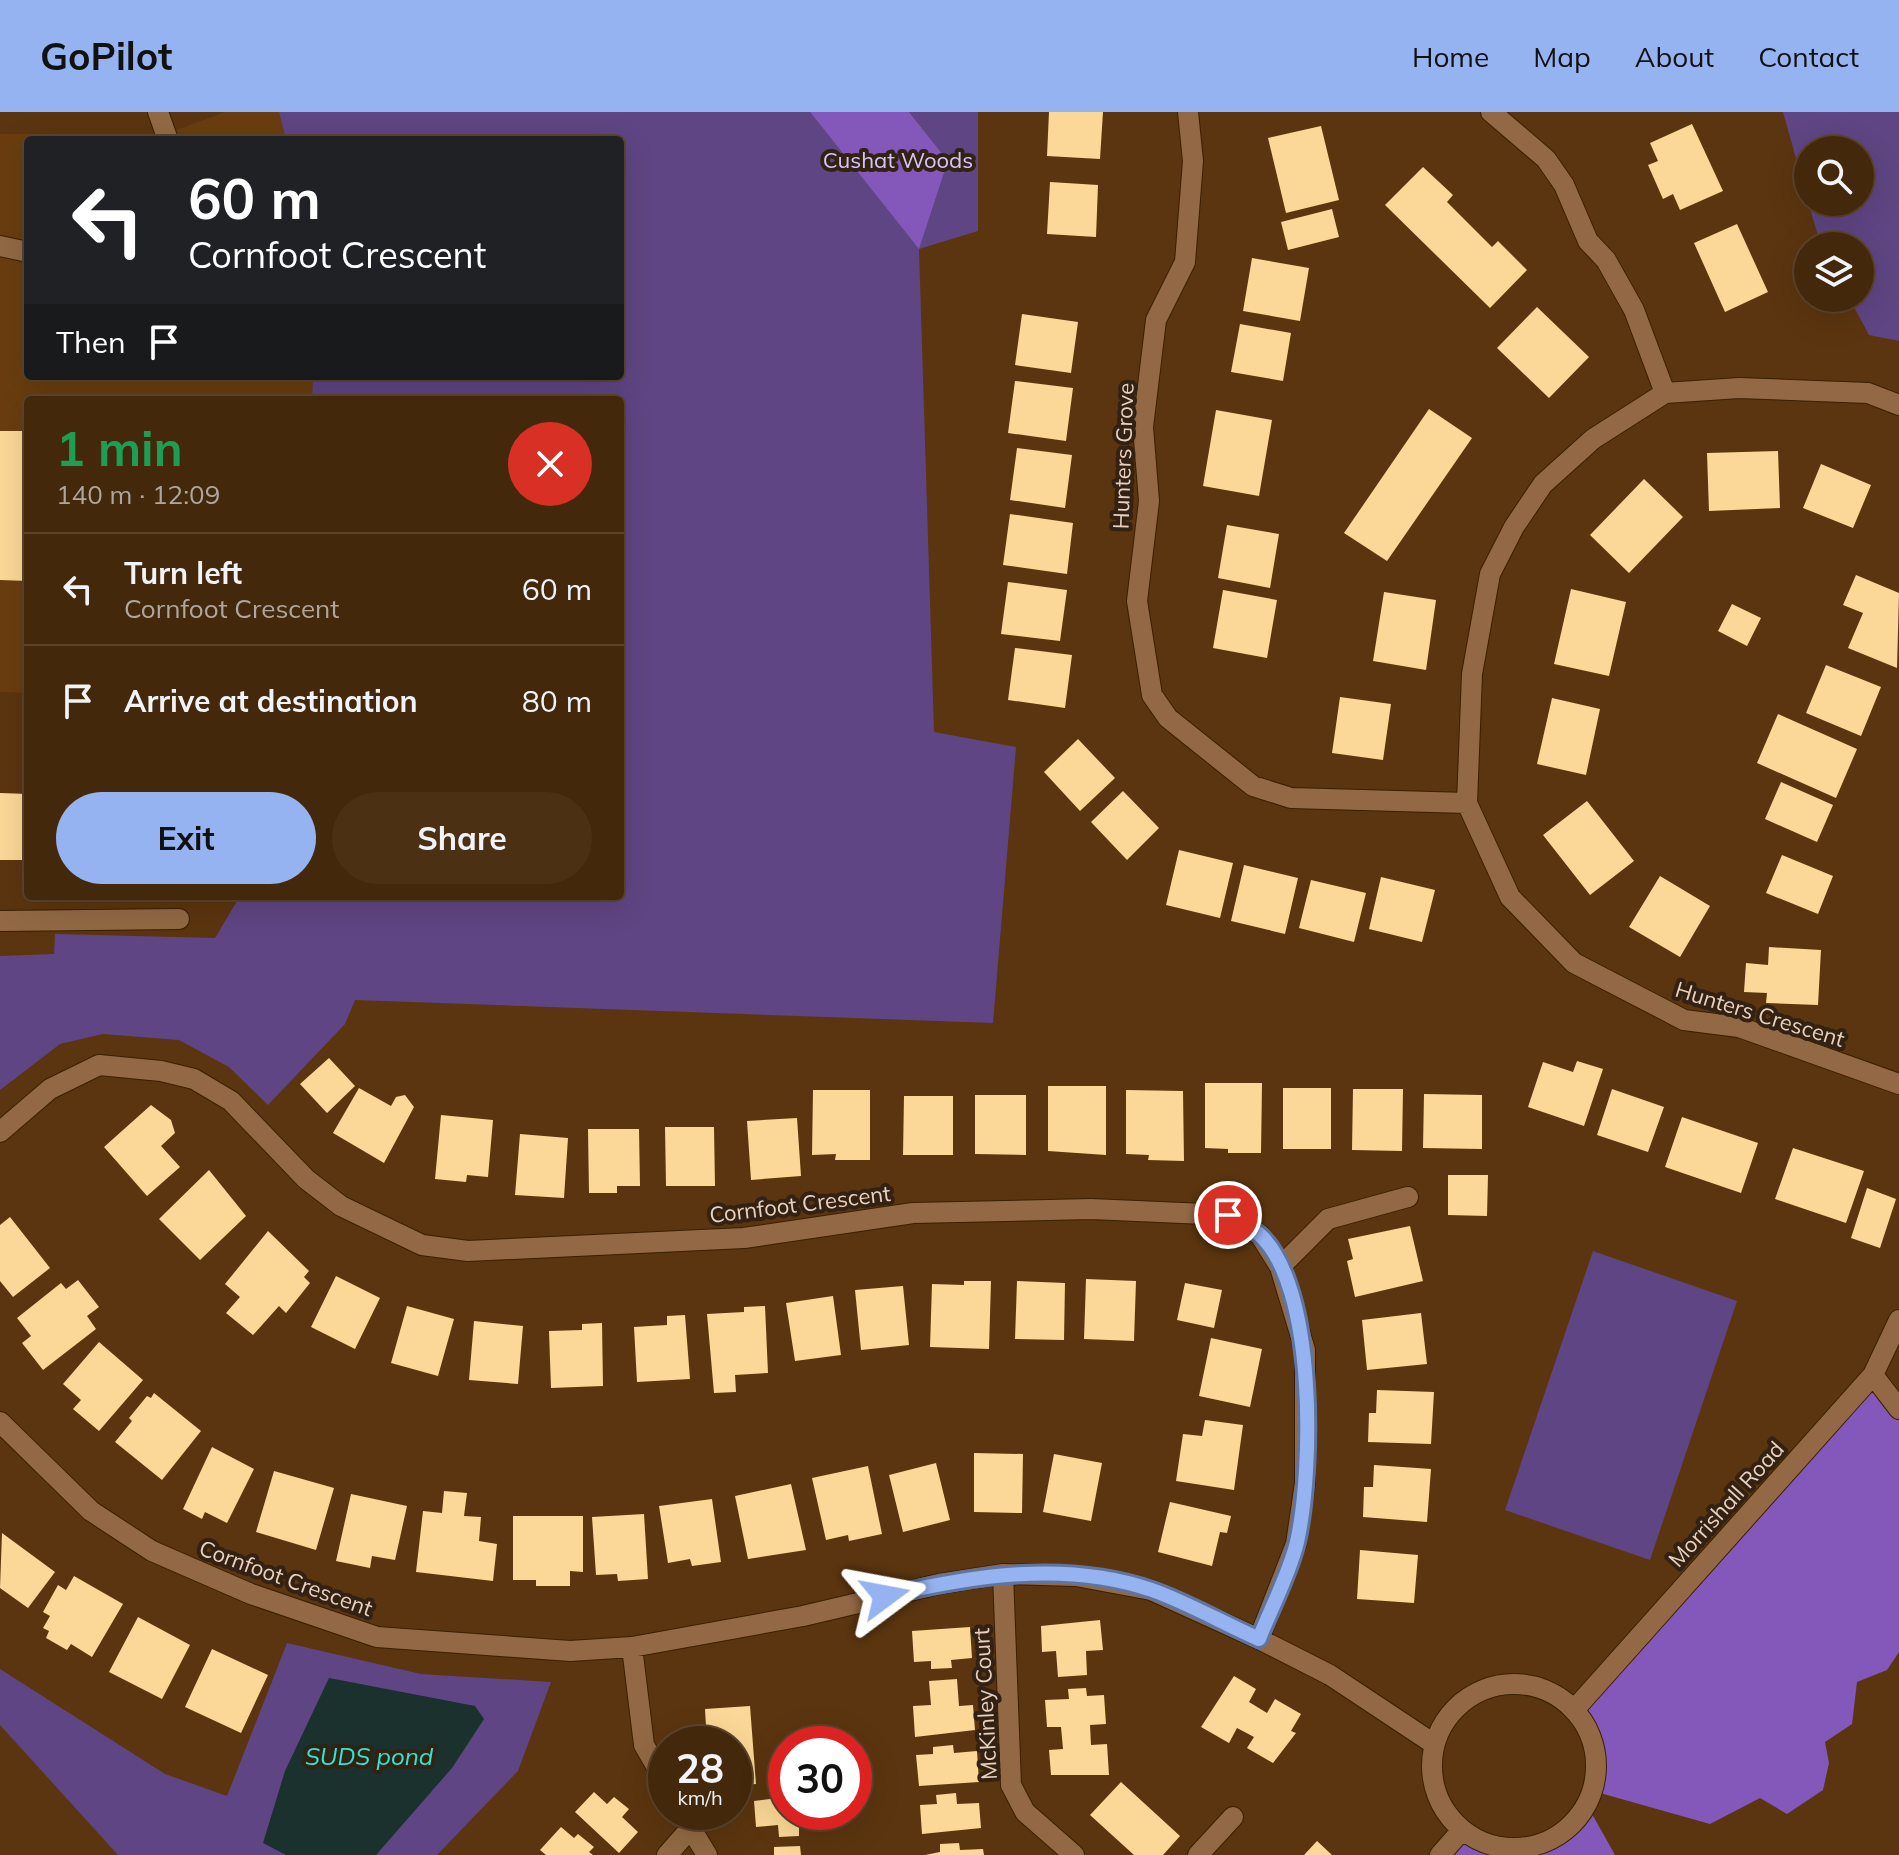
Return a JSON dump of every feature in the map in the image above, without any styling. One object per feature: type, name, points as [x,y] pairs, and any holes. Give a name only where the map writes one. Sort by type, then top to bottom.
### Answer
[{"type":"street","points":[[158,112],[167,136]]},
{"type":"street","name":"Hunters Grove","points":[[1188,112],[1193,161],[1185,262],[1156,320],[1143,427],[1149,501],[1137,601],[1152,695],[1168,718],[1253,786],[1291,798],[1467,803]]},
{"type":"street","points":[[1491,112],[1546,159],[1564,185],[1588,241],[1606,260],[1634,310],[1665,393]]},
{"type":"street","points":[[0,246],[24,251]]},
{"type":"street","name":"Hunters Crescent","points":[[1899,405],[1868,393],[1739,388],[1665,393],[1593,439],[1543,484],[1514,527],[1490,574],[1472,674],[1467,803],[1510,897],[1574,963],[1684,1020],[1739,1027],[1899,1084]]},
{"type":"street","points":[[0,921],[179,919]]},
{"type":"street","name":"Cornfoot Crescent","points":[[0,1132],[50,1089],[99,1065],[128,1065],[194,1079],[231,1101],[306,1179],[329,1197],[422,1245],[468,1251],[512,1252],[744,1238],[913,1213],[1180,1211],[1228,1215],[1260,1235],[1280,1267],[1305,1350],[1305,1483],[1296,1544],[1259,1639]]},
{"type":"street","points":[[1280,1267],[1328,1219],[1408,1197]]},
{"type":"street","name":"Morrishall Road","points":[[1574,1710],[1873,1375],[1899,1320]]},
{"type":"street","points":[[1873,1375],[1899,1409]]},
{"type":"street","name":"Cornfoot Crescent","points":[[0,1422],[91,1511],[152,1551],[251,1594],[377,1637],[570,1651],[632,1647],[1003,1574],[1076,1576],[1151,1590],[1259,1639],[1330,1675],[1434,1744]]},
{"type":"street","name":"McKinley Court","points":[[1003,1574],[1011,1785],[1025,1812],[1074,1855]]},
{"type":"street","points":[[632,1647],[644,1745],[648,1752]]},
{"type":"street","points":[[1531,1686],[1555,1694],[1574,1710],[1588,1729],[1596,1767],[1593,1791],[1577,1820],[1558,1836],[1533,1847],[1508,1849],[1489,1845],[1462,1830],[1445,1813],[1435,1791],[1431,1767],[1434,1744],[1445,1721],[1461,1703],[1494,1687],[1531,1686]]},
{"type":"street","points":[[1198,1855],[1233,1817]]},
{"type":"street","points":[[667,1855],[680,1830]]},
{"type":"street","points":[[691,1830],[707,1855]]},
{"type":"street","points":[[1440,1855],[1462,1830]]},
{"type":"shaded area","points":[[225,112],[279,112],[285,136],[160,136]]},
{"type":"shaded area","points":[[279,112],[810,112],[919,248],[948,161],[909,112],[978,112],[978,231],[919,249],[934,732],[1016,747],[993,1023],[355,1000],[345,1024],[268,1105],[229,1067],[179,1040],[103,1034],[60,1044],[0,1090],[0,956],[54,954],[55,934],[215,938],[238,900],[624,900],[624,396],[312,396],[313,380],[624,380],[624,136],[285,136]]},
{"type":"shaded area","points":[[1783,112],[1899,112],[1899,341],[1869,335],[1857,312],[1874,312],[1874,232],[1817,232],[1812,216],[1874,216],[1874,136],[1794,136],[1794,151]]},
{"type":"shaded area","points":[[0,134],[138,134],[24,136],[24,380],[313,380],[312,396],[24,396],[24,693],[0,692]]},
{"type":"shaded area","points":[[1593,1251],[1737,1301],[1650,1560],[1505,1510]]},
{"type":"shaded area","points":[[287,1643],[421,1674],[551,1682],[518,1771],[437,1855],[118,1855],[0,1725],[0,1669],[165,1774],[227,1796]]},
{"type":"green space","name":"Cushat Woods","points":[[810,112],[909,112],[948,161],[919,249]]},
{"type":"green space","points":[[1873,1375],[1899,1398],[1899,1652],[1887,1670],[1857,1682],[1852,1724],[1825,1742],[1829,1763],[1823,1790],[1787,1814],[1760,1798],[1710,1824],[1593,1791],[1593,1743],[1580,1717]]},
{"type":"green space","points":[[1587,1805],[1615,1855],[1440,1855],[1462,1830],[1496,1843],[1513,1845],[1546,1839],[1575,1820]]},
{"type":"water","name":"SUDS pond","points":[[329,1678],[475,1706],[484,1719],[452,1768],[376,1855],[286,1855],[263,1843],[285,1771]]},
{"type":"building","points":[[1049,112],[1103,112],[1100,159],[1047,156]]},
{"type":"building","points":[[1692,124],[1723,191],[1680,210],[1673,194],[1663,199],[1648,165],[1658,161],[1650,143]]},
{"type":"building","points":[[1321,126],[1339,200],[1286,213],[1268,138]]},
{"type":"building","points":[[1423,167],[1453,195],[1447,202],[1492,247],[1498,241],[1527,270],[1490,308],[1385,205]]},
{"type":"building","points":[[1050,182],[1098,185],[1096,237],[1047,234]]},
{"type":"building","points":[[1332,209],[1339,237],[1288,250],[1281,222]]},
{"type":"building","points":[[1737,224],[1768,292],[1725,312],[1694,243]]},
{"type":"building","points":[[1252,258],[1309,268],[1300,321],[1243,311]]},
{"type":"building","points":[[1537,307],[1589,357],[1549,398],[1497,348]]},
{"type":"building","points":[[1022,314],[1078,322],[1071,373],[1015,365]]},
{"type":"building","points":[[1240,324],[1291,333],[1283,381],[1231,372]]},
{"type":"building","points":[[1015,381],[1073,388],[1066,441],[1008,433]]},
{"type":"building","points":[[1429,409],[1472,438],[1387,561],[1344,533]]},
{"type":"building","points":[[1216,410],[1272,420],[1259,496],[1203,486]]},
{"type":"building","points":[[0,431],[24,431],[24,581],[0,580]]},
{"type":"building","points":[[1017,448],[1072,455],[1065,508],[1010,500]]},
{"type":"building","points":[[1778,451],[1780,508],[1709,511],[1707,453]]},
{"type":"building","points":[[1821,464],[1871,485],[1853,528],[1803,508]]},
{"type":"building","points":[[1644,479],[1683,517],[1629,573],[1590,535]]},
{"type":"building","points":[[1010,514],[1073,523],[1067,574],[1003,565]]},
{"type":"building","points":[[1227,525],[1279,534],[1270,588],[1218,578]]},
{"type":"building","points":[[1856,575],[1899,593],[1897,668],[1848,648],[1863,613],[1843,605]]},
{"type":"building","points":[[1008,582],[1067,590],[1060,641],[1001,634]]},
{"type":"building","points":[[1571,589],[1626,602],[1609,676],[1554,664]]},
{"type":"building","points":[[1223,590],[1277,600],[1267,658],[1213,648]]},
{"type":"building","points":[[1384,592],[1436,600],[1426,670],[1373,661]]},
{"type":"building","points":[[1732,604],[1761,618],[1747,646],[1718,631]]},
{"type":"building","points":[[1015,648],[1072,655],[1065,708],[1008,700]]},
{"type":"building","points":[[1826,665],[1881,687],[1861,736],[1806,713]]},
{"type":"building","points":[[1340,697],[1391,704],[1383,760],[1332,753]]},
{"type":"building","points":[[1552,698],[1600,709],[1586,775],[1537,764]]},
{"type":"building","points":[[1778,714],[1857,749],[1836,798],[1757,763]]},
{"type":"building","points":[[1078,739],[1115,778],[1080,811],[1044,772]]},
{"type":"building","points":[[1781,782],[1833,805],[1817,842],[1765,819]]},
{"type":"building","points":[[1123,791],[1159,828],[1127,860],[1091,822]]},
{"type":"building","points":[[0,793],[24,794],[23,860],[0,860]]},
{"type":"building","points":[[1587,801],[1634,861],[1590,895],[1543,835]]},
{"type":"building","points":[[1179,850],[1233,863],[1220,918],[1166,905]]},
{"type":"building","points":[[1782,855],[1833,876],[1818,914],[1766,893]]},
{"type":"building","points":[[1244,865],[1298,878],[1285,934],[1231,921]]},
{"type":"building","points":[[1660,876],[1710,906],[1680,957],[1629,927]]},
{"type":"building","points":[[1381,877],[1435,890],[1422,942],[1369,929]]},
{"type":"building","points":[[1311,880],[1366,893],[1354,942],[1299,928]]},
{"type":"building","points":[[1769,947],[1821,950],[1818,1005],[1766,1003],[1767,993],[1744,992],[1746,963],[1768,965]]},
{"type":"building","points":[[329,1058],[355,1086],[327,1113],[300,1084]]},
{"type":"building","points":[[1577,1061],[1603,1069],[1584,1126],[1528,1107],[1543,1062],[1573,1072]]},
{"type":"building","points":[[1205,1083],[1262,1083],[1261,1153],[1228,1153],[1228,1149],[1205,1148]]},
{"type":"building","points":[[1048,1086],[1106,1086],[1106,1155],[1048,1151]]},
{"type":"building","points":[[359,1088],[391,1106],[396,1097],[405,1095],[414,1107],[384,1163],[333,1133]]},
{"type":"building","points":[[1283,1088],[1331,1088],[1331,1149],[1283,1149]]},
{"type":"building","points":[[1353,1089],[1403,1089],[1402,1151],[1352,1150]]},
{"type":"building","points":[[1612,1089],[1664,1107],[1648,1152],[1597,1135]]},
{"type":"building","points":[[813,1090],[870,1090],[870,1160],[835,1160],[836,1154],[812,1155]]},
{"type":"building","points":[[1126,1090],[1183,1091],[1184,1161],[1148,1160],[1149,1155],[1126,1154]]},
{"type":"building","points":[[1424,1094],[1482,1095],[1482,1149],[1423,1148]]},
{"type":"building","points":[[975,1095],[1026,1095],[1026,1155],[975,1154]]},
{"type":"building","points":[[904,1096],[953,1096],[953,1155],[903,1155]]},
{"type":"building","points":[[151,1105],[171,1120],[175,1133],[161,1146],[180,1167],[147,1196],[104,1147]]},
{"type":"building","points":[[441,1115],[493,1120],[488,1177],[467,1175],[466,1182],[435,1179]]},
{"type":"building","points":[[1682,1117],[1758,1143],[1741,1193],[1665,1167]]},
{"type":"building","points":[[797,1118],[801,1176],[751,1180],[747,1121]]},
{"type":"building","points":[[665,1127],[714,1127],[715,1186],[666,1186]]},
{"type":"building","points":[[588,1129],[639,1129],[640,1186],[617,1186],[617,1193],[589,1193]]},
{"type":"building","points":[[520,1134],[568,1138],[564,1198],[515,1195]]},
{"type":"building","points":[[1793,1148],[1864,1171],[1846,1223],[1775,1199]]},
{"type":"building","points":[[209,1170],[246,1216],[200,1260],[159,1219]]},
{"type":"building","points":[[1448,1175],[1488,1175],[1487,1216],[1448,1215]]},
{"type":"building","points":[[1867,1188],[1896,1199],[1880,1248],[1851,1238]]},
{"type":"building","points":[[10,1217],[50,1268],[13,1297],[0,1281],[0,1225]]},
{"type":"building","points":[[1410,1226],[1423,1281],[1355,1297],[1347,1261],[1353,1259],[1348,1239]]},
{"type":"building","points":[[268,1231],[309,1271],[304,1277],[310,1283],[286,1313],[279,1306],[253,1335],[226,1313],[240,1297],[225,1284]]},
{"type":"building","points":[[336,1276],[380,1298],[355,1349],[311,1327]]},
{"type":"building","points":[[1086,1279],[1136,1281],[1134,1341],[1084,1339]]},
{"type":"building","points":[[78,1280],[99,1307],[87,1316],[96,1329],[43,1370],[22,1343],[31,1336],[17,1318],[61,1283],[66,1289]]},
{"type":"building","points":[[964,1281],[991,1281],[989,1349],[930,1347],[932,1284],[964,1285]]},
{"type":"building","points":[[1017,1281],[1065,1283],[1064,1340],[1015,1339]]},
{"type":"building","points":[[1185,1283],[1222,1290],[1214,1328],[1177,1320]]},
{"type":"building","points":[[903,1286],[909,1345],[861,1350],[855,1290]]},
{"type":"building","points":[[833,1296],[841,1355],[795,1361],[786,1303]]},
{"type":"building","points":[[407,1306],[454,1319],[438,1376],[391,1363]]},
{"type":"building","points":[[765,1306],[768,1373],[735,1375],[736,1392],[714,1393],[707,1314],[744,1312],[744,1307]]},
{"type":"building","points":[[1421,1313],[1427,1364],[1367,1370],[1362,1320]]},
{"type":"building","points":[[685,1315],[690,1379],[637,1382],[634,1327],[667,1325],[667,1316]]},
{"type":"building","points":[[474,1321],[523,1326],[518,1384],[469,1380]]},
{"type":"building","points":[[602,1323],[603,1386],[551,1388],[549,1331],[582,1330],[582,1324]]},
{"type":"building","points":[[1211,1338],[1262,1349],[1250,1407],[1199,1396]]},
{"type":"building","points":[[99,1342],[143,1380],[99,1431],[73,1409],[81,1400],[63,1384]]},
{"type":"building","points":[[1377,1390],[1434,1392],[1431,1444],[1368,1442],[1369,1413],[1376,1413]]},
{"type":"building","points":[[154,1393],[201,1431],[162,1480],[115,1442],[132,1421],[129,1418],[147,1396],[151,1398]]},
{"type":"building","points":[[1205,1420],[1243,1425],[1234,1490],[1176,1481],[1183,1434],[1202,1436]]},
{"type":"building","points":[[212,1447],[254,1469],[227,1523],[205,1512],[202,1519],[183,1509]]},
{"type":"building","points":[[974,1453],[1023,1454],[1022,1513],[974,1512]]},
{"type":"building","points":[[1054,1454],[1102,1463],[1091,1521],[1043,1512]]},
{"type":"building","points":[[936,1463],[950,1520],[903,1532],[889,1475]]},
{"type":"building","points":[[1374,1465],[1431,1469],[1427,1522],[1363,1517],[1364,1487],[1373,1487]]},
{"type":"building","points":[[868,1466],[882,1534],[849,1541],[848,1535],[826,1540],[812,1478]]},
{"type":"building","points":[[274,1471],[334,1488],[316,1550],[256,1532]]},
{"type":"building","points":[[791,1484],[806,1550],[748,1559],[735,1496]]},
{"type":"building","points":[[444,1491],[467,1493],[464,1516],[481,1517],[479,1541],[497,1544],[493,1581],[416,1572],[423,1511],[442,1513]]},
{"type":"building","points":[[351,1494],[407,1506],[395,1560],[372,1556],[370,1568],[336,1561]]},
{"type":"building","points":[[712,1499],[721,1562],[692,1566],[690,1559],[668,1563],[659,1506]]},
{"type":"building","points":[[1170,1502],[1231,1516],[1227,1533],[1220,1532],[1212,1566],[1158,1552]]},
{"type":"building","points":[[644,1514],[648,1579],[618,1581],[617,1574],[596,1575],[592,1517]]},
{"type":"building","points":[[513,1516],[583,1516],[583,1572],[570,1571],[570,1586],[536,1586],[536,1580],[513,1580]]},
{"type":"building","points":[[2,1533],[55,1572],[28,1608],[0,1588]]},
{"type":"building","points":[[1360,1550],[1418,1555],[1414,1603],[1357,1599]]},
{"type":"building","points":[[74,1576],[123,1604],[92,1657],[71,1644],[67,1650],[46,1638],[49,1631],[43,1628],[50,1616],[43,1612],[58,1585],[66,1590]]},
{"type":"building","points":[[138,1617],[190,1645],[162,1699],[109,1672]]},
{"type":"building","points":[[1100,1620],[1103,1650],[1086,1651],[1087,1675],[1058,1677],[1056,1651],[1042,1652],[1041,1626]]},
{"type":"building","points":[[970,1627],[972,1658],[951,1660],[952,1668],[931,1669],[931,1661],[914,1662],[912,1631]]},
{"type":"building","points":[[212,1649],[268,1675],[241,1733],[185,1707]]},
{"type":"building","points":[[1234,1676],[1256,1689],[1249,1702],[1267,1713],[1275,1699],[1301,1714],[1291,1731],[1296,1733],[1273,1763],[1247,1748],[1254,1737],[1237,1728],[1229,1743],[1201,1727]]},
{"type":"building","points":[[957,1679],[959,1706],[973,1705],[975,1730],[915,1737],[913,1706],[931,1705],[929,1681]]},
{"type":"building","points":[[1086,1688],[1087,1696],[1104,1695],[1106,1724],[1090,1725],[1091,1745],[1107,1744],[1109,1775],[1051,1775],[1049,1750],[1063,1749],[1061,1727],[1047,1727],[1045,1700],[1069,1699],[1068,1689]]},
{"type":"building","points":[[750,1706],[752,1726],[706,1726],[705,1709]]},
{"type":"building","points":[[752,1732],[756,1784],[752,1784]]},
{"type":"building","points":[[953,1745],[954,1753],[977,1751],[979,1782],[919,1786],[916,1755],[933,1754],[933,1747]]},
{"type":"building","points":[[1121,1782],[1180,1836],[1163,1855],[1134,1855],[1090,1815]]},
{"type":"building","points":[[594,1792],[607,1804],[614,1797],[629,1809],[622,1817],[638,1832],[619,1853],[575,1812]]},
{"type":"building","points":[[956,1793],[957,1804],[979,1803],[981,1828],[922,1834],[920,1805],[937,1804],[936,1795]]},
{"type":"building","points":[[768,1799],[768,1826],[756,1827],[754,1801]]},
{"type":"building","points":[[561,1827],[574,1838],[578,1834],[594,1847],[589,1852],[593,1855],[546,1855],[540,1850]]},
{"type":"building","points":[[778,1830],[799,1830],[799,1836],[779,1837]]},
{"type":"building","points":[[1317,1841],[1332,1855],[1304,1855]]},
{"type":"building","points":[[959,1843],[960,1850],[983,1849],[984,1855],[925,1855],[940,1852],[940,1844]]},
{"type":"building","points":[[800,1846],[801,1855],[774,1855],[774,1847]]},
{"type":"route","points":[[885,1596],[1003,1574],[1076,1576],[1151,1590],[1259,1639],[1296,1544],[1305,1483],[1305,1350],[1297,1315],[1280,1267],[1260,1235],[1228,1215]]}]
